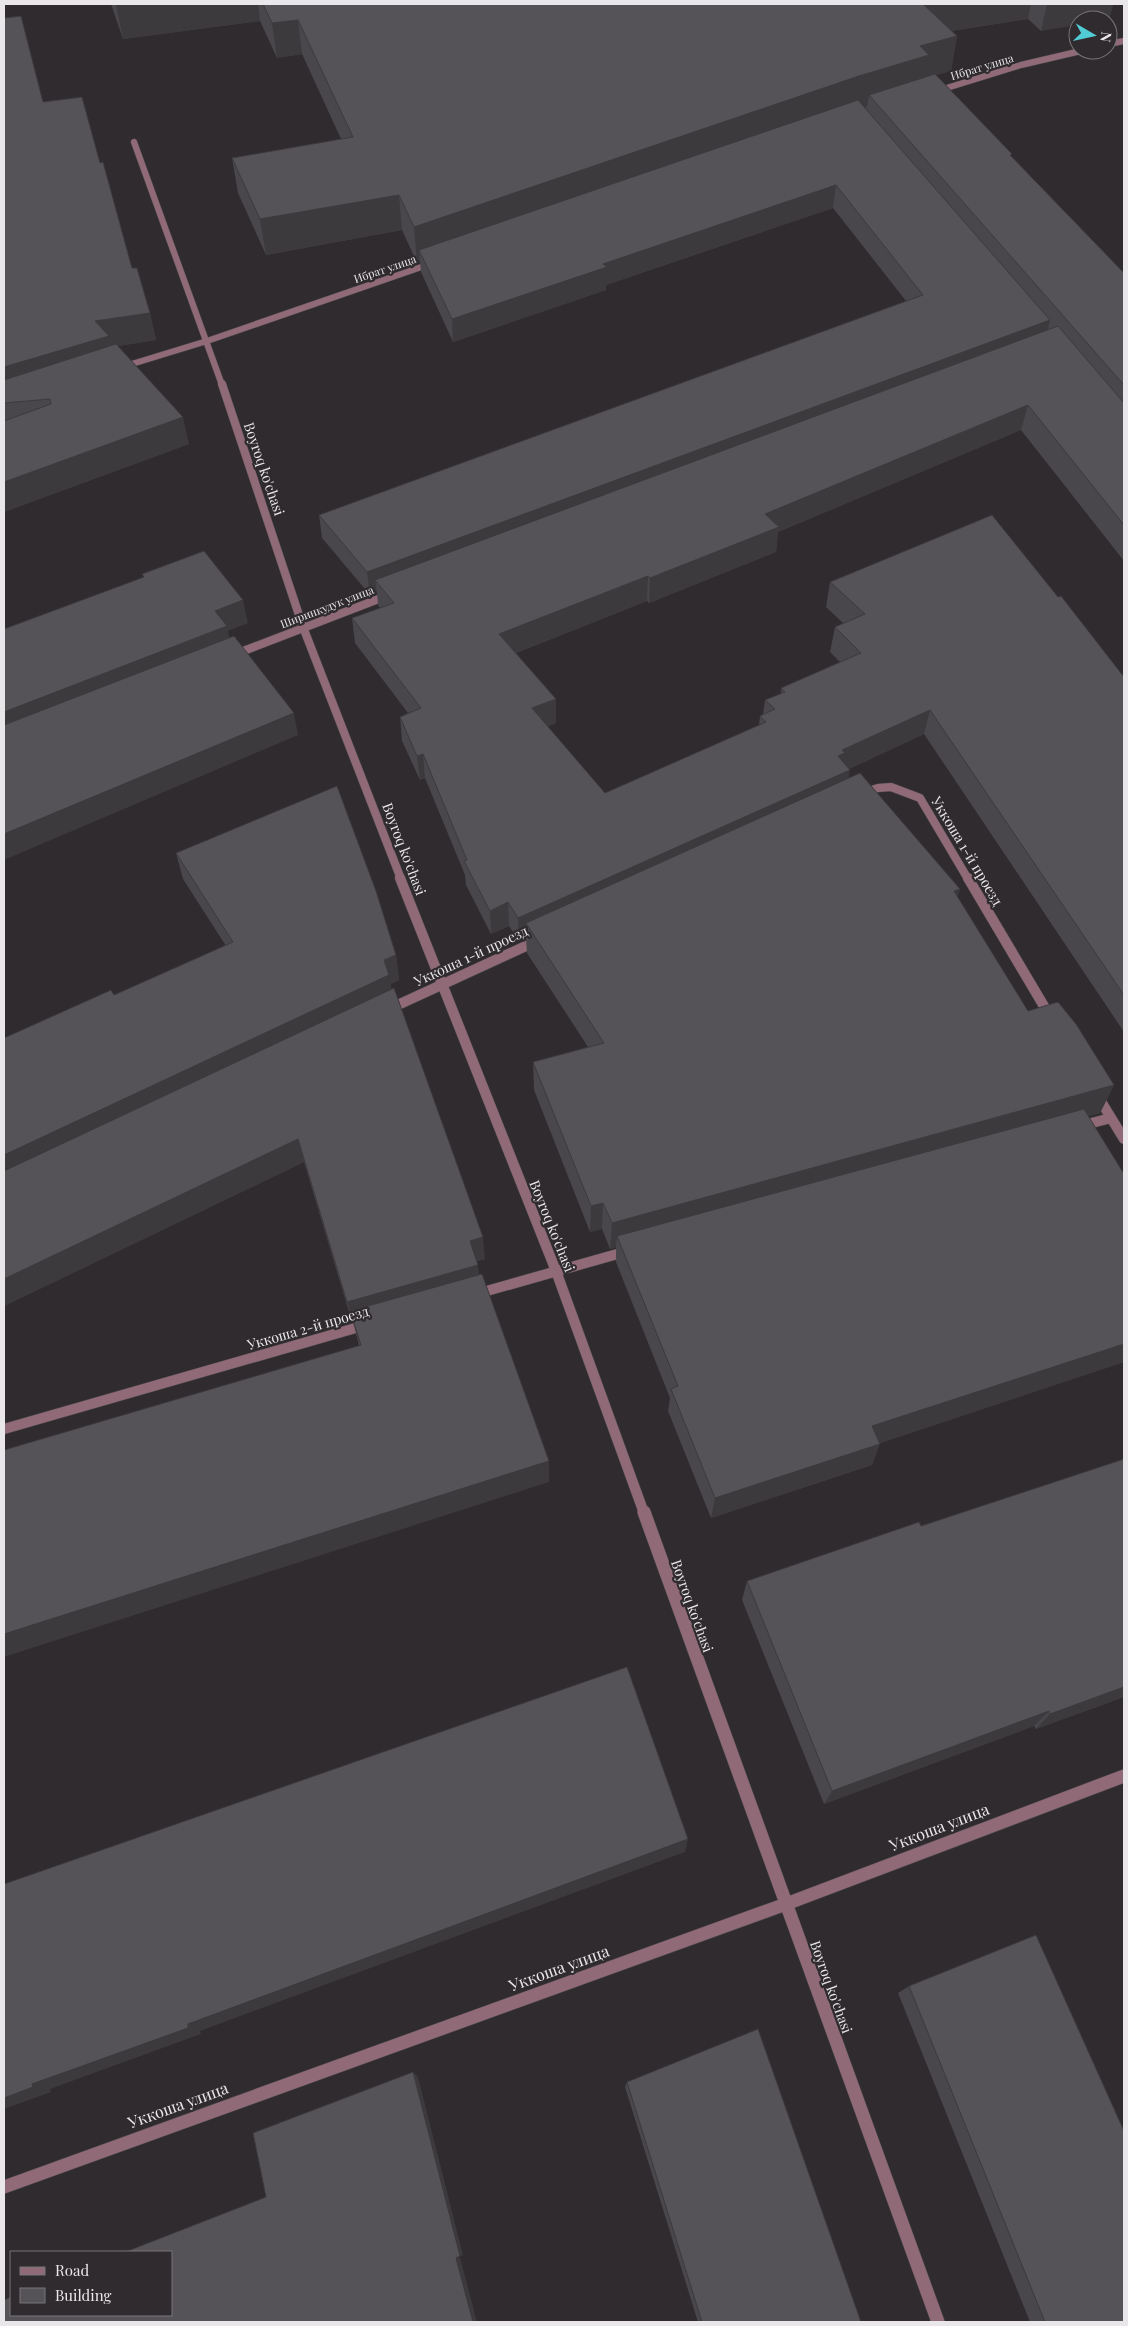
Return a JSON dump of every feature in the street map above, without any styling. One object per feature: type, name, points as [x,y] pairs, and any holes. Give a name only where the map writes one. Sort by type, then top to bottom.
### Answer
[{"type":"street","name":"Ибрат улица","points":[[929,93],[1021,65],[1068,54]]},
{"type":"street","name":"Boyroq ko'chasi","points":[[134,142],[207,342],[303,628],[441,984],[556,1271],[938,2322]]},
{"type":"street","name":"Ибрат улица","points":[[114,370],[207,342],[442,260]]},
{"type":"street","name":"Ширинкудук улица","points":[[222,659],[396,593]]},
{"type":"street","name":"Уккоша 1-й проезд","points":[[848,799],[876,786],[900,788],[920,798],[1055,1025]]},
{"type":"street","name":"Уккоша 1-й проезд","points":[[379,1014],[550,935]]},
{"type":"street","points":[[1090,1084],[1124,1139]]},
{"type":"street","points":[[1072,1128],[1111,1118]]},
{"type":"street","points":[[461,1298],[642,1247]]},
{"type":"street","name":"Уккоша 2-й проезд","points":[[4,1429],[375,1323]]},
{"type":"street","name":"Уккоша улица","points":[[4,2187],[786,1904],[1124,1776]]},
{"type":"building","points":[[263,4],[923,4],[957,36],[920,46],[929,55],[859,76],[414,227],[399,195],[260,219],[232,158],[353,137],[298,20],[272,23]]},
{"type":"building","points":[[21,16],[43,102],[82,97],[100,163],[103,162],[132,268],[137,268],[150,313],[95,321],[109,336],[4,367],[4,18]]},
{"type":"building","points":[[935,74],[1124,273],[1124,385],[869,95]]},
{"type":"building","points":[[858,100],[1050,320],[367,572],[319,515],[923,295],[836,185],[603,264],[607,267],[452,319],[419,250]]},
{"type":"building","points":[[1058,326],[1124,403],[1124,525],[1028,405],[765,514],[779,527],[650,578],[648,576],[499,634],[556,699],[532,708],[605,793],[766,722],[760,716],[775,709],[765,700],[785,692],[781,688],[861,653],[835,627],[865,614],[830,582],[992,515],[1058,597],[1061,596],[1124,677],[1124,995],[930,710],[842,750],[845,753],[838,756],[850,770],[518,918],[508,902],[490,911],[464,861],[467,860],[423,754],[417,756],[400,717],[421,708],[352,618],[394,603],[375,580]]},
{"type":"building","points":[[116,344],[183,417],[4,482],[4,421],[51,404],[50,399],[4,403],[4,380]]},
{"type":"building","points":[[204,551],[243,600],[215,611],[227,626],[4,712],[4,629],[144,577],[142,574]]},
{"type":"building","points":[[234,636],[294,713],[4,834],[4,725]]},
{"type":"building","points":[[860,773],[960,889],[954,891],[1028,1011],[1058,1002],[1076,1024],[1114,1085],[612,1223],[603,1203],[591,1206],[533,1062],[604,1043],[526,923]]},
{"type":"building","points":[[337,786],[376,891],[396,955],[384,960],[389,975],[4,1155],[4,1038],[111,990],[114,995],[233,942],[176,853]]},
{"type":"building","points":[[394,988],[483,1237],[470,1241],[478,1265],[347,1302],[298,1139],[4,1279],[4,1171]]},
{"type":"building","points":[[1084,1109],[1124,1174],[1124,1344],[872,1426],[880,1444],[715,1498],[671,1389],[678,1386],[617,1236]]},
{"type":"building","points":[[482,1274],[549,1461],[4,1634],[4,1450],[361,1345],[350,1311]]},
{"type":"building","points":[[1124,1459],[1124,1687],[1050,1714],[1049,1711],[832,1791],[747,1581],[919,1522],[921,1526]]},
{"type":"building","points":[[627,1667],[688,1839],[188,2024],[188,2028],[32,2084],[33,2087],[4,2098],[4,1884]]},
{"type":"building","points":[[1036,1935],[1124,2131],[1124,2322],[1045,2322],[909,1986]]},
{"type":"building","points":[[758,2029],[861,2322],[702,2322],[627,2082]]},
{"type":"building","points":[[413,2072],[460,2256],[456,2258],[473,2322],[4,2322],[4,2300],[10,2297],[10,2316],[172,2316],[172,2251],[128,2251],[266,2197],[253,2133]]}]
